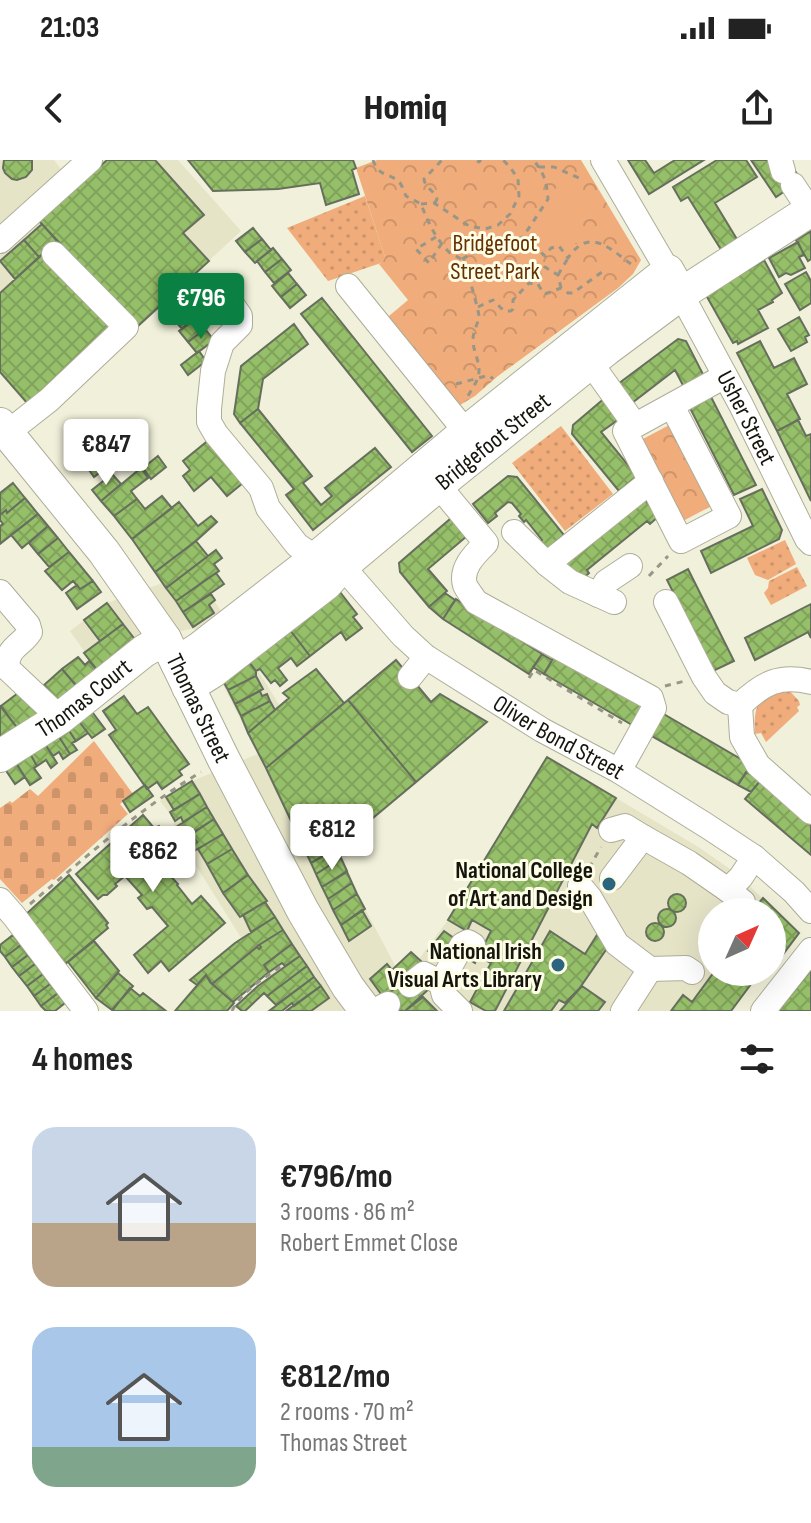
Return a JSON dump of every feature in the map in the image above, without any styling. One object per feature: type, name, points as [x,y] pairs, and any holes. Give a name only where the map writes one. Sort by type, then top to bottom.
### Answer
[{"type":"main road","name":"Bridgefoot Street","points":[[177,663],[212,672],[326,584],[329,562],[466,432],[675,282],[796,188]]},
{"type":"main road","name":"Bridgefoot Street","points":[[329,562],[438,485],[590,362],[675,282]]},
{"type":"main road","name":"Thomas Street","points":[[4,429],[104,552],[177,663],[303,911],[348,987],[376,1009]]},
{"type":"main road","name":"Thomas Court","points":[[0,756],[60,718],[144,651],[177,663]]},
{"type":"street","points":[[4,227],[90,160]]},
{"type":"street","name":"Usher Street","points":[[603,160],[675,282],[811,543]]},
{"type":"street","points":[[4,429],[59,391],[126,327],[54,254]]},
{"type":"street","points":[[348,286],[466,432]]},
{"type":"street","name":"Oliver Bond Street","points":[[221,289],[240,316],[240,325],[222,343],[213,371],[209,422],[261,488],[268,508],[297,545],[329,562],[426,657],[542,730],[619,771],[707,826],[806,897]]},
{"type":"street","points":[[590,362],[635,425]]},
{"type":"street","points":[[672,406],[729,516],[681,541],[625,431],[725,376]]},
{"type":"street","points":[[547,564],[651,481]]},
{"type":"street","points":[[438,485],[486,543],[473,557],[466,571],[465,585],[476,602],[651,698],[654,708],[619,771]]},
{"type":"street","points":[[514,532],[570,582],[606,598],[606,582],[630,566]]},
{"type":"street","points":[[0,592],[28,625],[30,632],[12,649],[3,664],[60,718]]},
{"type":"street","points":[[666,602],[715,693],[728,702],[740,705]]},
{"type":"street","points":[[410,677],[426,657]]},
{"type":"street","points":[[740,705],[771,681],[793,678],[811,682]]},
{"type":"street","points":[[740,705],[742,737],[758,765],[811,812]]},
{"type":"street","points":[[611,830],[625,826],[689,863],[729,898]]},
{"type":"street","points":[[612,878],[643,837]]},
{"type":"street","points":[[733,898],[741,877],[754,857]]},
{"type":"street","points":[[580,886],[617,944],[650,969],[686,968],[692,972]]},
{"type":"street","points":[[5,908],[86,1011]]},
{"type":"street","points":[[460,1011],[444,995],[441,983],[462,945],[468,942],[473,945]]},
{"type":"street","points":[[763,1011],[811,950]]},
{"type":"street","points":[[623,1011],[650,969]]},
{"type":"street","points":[[410,985],[424,974],[441,983]]},
{"type":"path","points":[[373,160],[382,174],[398,181],[406,196],[421,204],[434,203],[469,226],[483,229],[498,225],[510,214],[519,196],[518,179],[503,160]]},
{"type":"path","points":[[434,203],[436,195],[424,179],[442,160]]},
{"type":"path","points":[[462,259],[523,237],[547,203],[546,181],[533,160]]},
{"type":"path","points":[[539,167],[554,167],[579,178]]},
{"type":"path","points":[[421,204],[436,237],[467,267],[478,307],[473,344],[478,360],[478,377],[462,404],[466,432]]},
{"type":"path","points":[[483,229],[483,251]]},
{"type":"path","points":[[436,237],[416,249],[429,263],[442,243]]},
{"type":"path","points":[[523,237],[545,256]]},
{"type":"path","points":[[606,269],[573,293],[561,288],[558,275],[574,249],[594,241],[601,242],[642,271],[675,282]]},
{"type":"path","points":[[537,285],[545,267],[545,256],[551,248],[559,246],[568,258]]},
{"type":"path","points":[[518,264],[520,273],[529,283],[537,285],[545,294],[561,288]]},
{"type":"path","points":[[545,267],[558,275]]},
{"type":"path","points":[[478,307],[493,300],[504,311],[511,311],[513,300],[529,283]]},
{"type":"path","points":[[452,385],[490,376],[496,382]]},
{"type":"path","points":[[630,566],[645,580],[681,541]]},
{"type":"path","points":[[529,678],[534,670],[632,729]]},
{"type":"path","points":[[651,698],[667,685],[704,677]]},
{"type":"path","points":[[5,908],[177,786],[223,758]]},
{"type":"path","points":[[232,1011],[247,992],[283,965]]},
{"type":"shaded area","points":[[0,160],[54,160],[61,169],[71,160],[178,160],[241,231],[138,326],[58,241],[0,293]]},
{"type":"shaded area","points":[[196,571],[357,830],[333,848],[401,977],[377,996],[391,1011],[287,1011],[173,829],[175,820],[160,801],[192,781],[258,754],[194,628],[137,642],[98,671],[70,631],[107,603]]},
{"type":"shaded area","name":"National College of Art and Design","points":[[547,757],[700,848],[737,874],[762,898],[698,898],[698,986],[750,986],[731,1011],[394,1011],[419,959],[448,920]]},
{"type":"shaded area","name":"National College of Art and Design","points":[[786,921],[799,933],[786,950]]},
{"type":"green space","name":"Bridgefoot Street Park","points":[[377,160],[581,160],[641,260],[633,274],[618,288],[460,405],[388,323],[389,316],[408,300],[379,264],[385,257],[356,168]]},
{"type":"green space","points":[[561,181],[586,191],[580,242],[544,252],[528,227]]},
{"type":"green space","points":[[365,196],[384,262],[328,281],[287,228]]},
{"type":"green space","points":[[675,422],[717,503],[683,521],[641,440]]},
{"type":"green space","points":[[561,426],[613,494],[565,531],[512,463]]},
{"type":"green space","points":[[785,540],[796,564],[768,580],[755,575],[747,558]]},
{"type":"green space","points":[[797,567],[807,586],[771,605],[764,593],[769,581]]},
{"type":"green space","points":[[787,688],[799,701],[799,711],[766,742],[761,733],[755,734],[757,708],[770,695]]},
{"type":"green space","points":[[94,741],[133,794],[120,804],[128,814],[54,880],[22,903],[0,879],[0,808],[30,789],[38,796]]},
{"type":"building","points":[[4,160],[32,160],[32,170],[26,177],[12,179],[5,173]]},
{"type":"building","points":[[107,160],[155,160],[204,215],[183,233],[209,261],[138,326],[39,221]]},
{"type":"building","points":[[188,160],[353,160],[356,168],[352,170],[359,194],[326,205],[320,183],[278,189],[213,191]]},
{"type":"building","points":[[628,160],[645,160],[654,173],[675,160],[704,160],[649,194]]},
{"type":"building","points":[[717,160],[746,160],[757,177],[715,203],[738,241],[722,251],[688,197],[681,201],[673,187]]},
{"type":"building","points":[[751,160],[771,160],[791,165],[801,180],[776,197]]},
{"type":"building","points":[[42,224],[57,241],[39,257],[24,240]]},
{"type":"building","points":[[253,228],[262,239],[245,252],[236,241]]},
{"type":"building","points":[[811,231],[811,259],[808,261],[796,240]]},
{"type":"building","points":[[262,239],[271,250],[255,263],[245,252]]},
{"type":"building","points":[[24,240],[39,257],[15,279],[0,261]]},
{"type":"building","points":[[798,242],[804,255],[799,257],[805,268],[779,277],[769,258]]},
{"type":"building","points":[[273,248],[282,259],[265,272],[257,261]]},
{"type":"building","points":[[44,253],[115,322],[28,404],[0,372],[0,293]]},
{"type":"building","points":[[282,259],[291,270],[274,283],[265,272]]},
{"type":"building","points":[[764,260],[782,293],[758,310],[768,328],[738,344],[737,341],[733,343],[706,295]]},
{"type":"building","points":[[806,272],[811,281],[811,303],[800,310],[785,284]]},
{"type":"building","points":[[288,273],[297,284],[281,297],[272,286]]},
{"type":"building","points":[[297,284],[306,295],[290,308],[281,297]]},
{"type":"building","points":[[181,293],[189,305],[173,318],[164,306]]},
{"type":"building","points":[[322,298],[432,436],[412,452],[301,314]]},
{"type":"building","points":[[189,305],[198,316],[182,329],[173,318]]},
{"type":"building","points":[[799,317],[809,335],[805,337],[807,342],[791,351],[778,329]]},
{"type":"building","points":[[196,318],[205,329],[188,342],[179,331]]},
{"type":"building","points":[[294,324],[308,344],[263,379],[258,409],[240,423],[234,414],[241,366]]},
{"type":"building","points":[[205,329],[214,340],[197,353],[188,342]]},
{"type":"building","points":[[678,339],[686,341],[708,384],[688,395],[675,370],[628,406],[614,387]]},
{"type":"building","points":[[760,341],[774,368],[794,358],[807,384],[787,394],[800,419],[777,431],[737,353]]},
{"type":"building","points":[[199,351],[206,361],[188,375],[181,365]]},
{"type":"building","points":[[709,393],[756,485],[734,495],[688,404]]},
{"type":"building","points":[[606,397],[622,417],[601,432],[637,476],[619,491],[572,434],[573,425]]},
{"type":"building","points":[[258,409],[312,476],[303,483],[321,505],[332,496],[325,488],[375,448],[391,467],[313,530],[286,495],[294,489],[240,423]]},
{"type":"building","points":[[798,420],[806,436],[811,434],[811,501],[777,431]]},
{"type":"building","points":[[210,439],[244,482],[227,496],[211,477],[194,491],[183,476],[190,470],[183,461]]},
{"type":"building","points":[[104,453],[112,463],[94,477],[87,467]]},
{"type":"building","points":[[158,456],[166,467],[151,479],[143,468]]},
{"type":"building","points":[[141,468],[148,478],[131,491],[137,499],[114,516],[101,501]]},
{"type":"building","points":[[112,474],[121,484],[101,501],[92,490]]},
{"type":"building","points":[[508,476],[517,477],[564,535],[546,550],[540,542],[542,540],[519,516],[521,514],[512,503],[508,502],[488,523],[473,504]]},
{"type":"building","points":[[13,483],[25,498],[0,515],[0,493]]},
{"type":"building","points":[[762,489],[782,530],[779,539],[711,573],[701,551],[753,526],[740,499]]},
{"type":"building","points":[[162,496],[172,508],[132,539],[114,516],[137,499],[145,509]]},
{"type":"building","points":[[643,497],[659,516],[650,524],[647,521],[587,570],[589,573],[580,581],[564,562]]},
{"type":"building","points":[[25,498],[38,514],[0,544],[0,526],[3,524],[0,515]]},
{"type":"building","points":[[179,502],[198,526],[211,516],[217,522],[155,572],[132,539]]},
{"type":"building","points":[[457,513],[473,531],[428,569],[447,591],[429,607],[400,572],[399,563]]},
{"type":"building","points":[[38,514],[48,526],[22,548],[11,535]]},
{"type":"building","points":[[48,526],[58,538],[38,554],[29,543]]},
{"type":"building","points":[[58,538],[69,552],[49,567],[38,554]]},
{"type":"building","points":[[196,541],[208,556],[166,588],[155,572]]},
{"type":"building","points":[[216,550],[222,558],[214,564],[219,571],[176,601],[166,588]]},
{"type":"building","points":[[69,552],[93,581],[80,589],[73,581],[62,590],[45,571]]},
{"type":"building","points":[[688,569],[734,661],[713,671],[667,580]]},
{"type":"building","points":[[216,573],[224,584],[183,612],[176,601]]},
{"type":"building","points":[[93,581],[101,592],[77,609],[66,593],[77,585],[80,589]]},
{"type":"building","points":[[340,592],[357,614],[353,617],[362,628],[346,640],[341,632],[310,656],[290,630]]},
{"type":"building","points":[[445,593],[455,600],[443,619],[429,607]]},
{"type":"building","points":[[211,594],[215,600],[209,605],[214,613],[193,627],[183,612]]},
{"type":"building","points":[[456,599],[542,654],[529,674],[443,619]]},
{"type":"building","points":[[107,603],[123,624],[100,641],[84,620]]},
{"type":"building","points":[[811,604],[811,638],[808,632],[755,660],[745,638]]},
{"type":"building","points":[[123,624],[137,642],[98,671],[84,653]]},
{"type":"building","points":[[290,630],[310,656],[297,666],[291,658],[278,668],[287,680],[280,686],[275,680],[271,683],[260,669],[256,671],[249,662]]},
{"type":"building","points":[[556,653],[645,703],[632,725],[544,674]]},
{"type":"building","points":[[542,654],[552,660],[544,674],[533,667]]},
{"type":"building","points":[[78,657],[85,665],[89,661],[98,671],[79,689],[62,669]]},
{"type":"building","points":[[396,660],[431,702],[440,694],[487,722],[416,782],[348,700]]},
{"type":"building","points":[[249,662],[256,676],[228,690],[223,681]]},
{"type":"building","points":[[62,669],[79,689],[61,705],[44,685]]},
{"type":"building","points":[[316,669],[344,703],[266,768],[248,733],[289,698],[283,693]]},
{"type":"building","points":[[256,676],[263,689],[235,704],[228,690]]},
{"type":"building","points":[[260,691],[262,696],[267,694],[270,701],[241,716],[235,704]]},
{"type":"building","points":[[18,693],[38,714],[18,729],[1,706]]},
{"type":"building","points":[[124,696],[137,714],[148,707],[189,764],[179,771],[182,775],[162,789],[157,782],[147,789],[109,735],[116,730],[103,711]]},
{"type":"building","points":[[348,700],[416,782],[337,848],[311,863],[266,768]]},
{"type":"building","points":[[270,701],[275,710],[248,733],[241,716]]},
{"type":"building","points":[[0,706],[18,729],[0,743]]},
{"type":"building","points":[[90,709],[105,729],[92,738],[77,719]]},
{"type":"building","points":[[662,713],[751,765],[738,785],[650,735]]},
{"type":"building","points":[[77,719],[88,733],[76,741],[66,726]]},
{"type":"building","points":[[66,726],[76,741],[72,743],[77,750],[70,754],[56,732]]},
{"type":"building","points":[[56,732],[70,754],[63,759],[59,752],[53,756],[43,741]]},
{"type":"building","points":[[43,741],[57,763],[51,768],[46,760],[37,766],[28,750]]},
{"type":"building","points":[[28,750],[41,778],[30,785],[14,760]]},
{"type":"building","points":[[547,757],[616,798],[597,828],[592,824],[495,1011],[486,1011],[470,1002],[491,963],[478,956],[475,963],[467,958],[483,947],[491,931],[472,920],[467,931],[448,920]]},
{"type":"building","points":[[14,760],[25,777],[15,784],[3,766]]},
{"type":"building","points":[[746,772],[761,780],[751,792],[738,785]]},
{"type":"building","points":[[761,780],[811,823],[811,855],[745,799]]},
{"type":"building","points":[[192,781],[200,794],[174,810],[166,797]]},
{"type":"building","points":[[145,785],[153,796],[130,812],[123,801]]},
{"type":"building","points":[[200,794],[207,807],[183,822],[181,817],[175,821],[170,812]]},
{"type":"building","points":[[207,807],[214,819],[181,840],[173,829]]},
{"type":"building","points":[[143,815],[154,828],[159,826],[168,841],[151,855],[192,904],[201,896],[225,923],[169,971],[161,961],[148,973],[134,955],[168,926],[152,907],[147,909],[138,898],[142,895],[125,876],[107,895],[98,899],[76,874]]},
{"type":"building","points":[[214,819],[223,834],[194,851],[190,846],[197,842],[192,834]]},
{"type":"building","points":[[223,834],[232,849],[207,864],[198,849]]},
{"type":"building","points":[[337,848],[341,858],[316,874],[311,863]]},
{"type":"building","points":[[232,849],[248,875],[223,893],[207,864]]},
{"type":"building","points":[[341,858],[347,871],[322,887],[316,874]]},
{"type":"building","points":[[347,872],[352,883],[328,899],[322,887]]},
{"type":"building","points":[[69,875],[108,923],[108,928],[64,965],[24,916]]},
{"type":"building","points":[[248,875],[267,901],[240,917],[223,893]]},
{"type":"building","points":[[352,883],[357,894],[333,910],[328,899]]},
{"type":"building","points":[[357,894],[365,909],[341,925],[333,910]]},
{"type":"building","points":[[677,894],[686,903],[677,912],[668,903]]},
{"type":"building","points":[[265,902],[275,917],[251,932],[243,915]]},
{"type":"building","points":[[667,909],[676,918],[667,927],[658,918]]},
{"type":"building","points":[[362,910],[371,926],[349,941],[341,925]]},
{"type":"building","points":[[275,917],[283,930],[259,945],[212,984],[206,975],[197,985],[190,980],[235,943]]},
{"type":"building","points":[[786,920],[799,933],[786,950]]},
{"type":"building","points":[[655,923],[664,932],[655,941],[646,932]]},
{"type":"building","points":[[283,930],[292,944],[264,965],[269,972],[233,1002],[212,984],[257,947],[259,949],[259,945]]},
{"type":"building","points":[[444,931],[458,941],[442,962],[428,951]]},
{"type":"building","points":[[550,931],[585,954],[597,935],[610,944],[579,989],[565,1003],[559,1000],[551,1011],[504,1011]]},
{"type":"building","points":[[13,935],[21,945],[5,957],[0,945]]},
{"type":"building","points":[[94,941],[119,971],[96,998],[68,962]]},
{"type":"building","points":[[292,944],[300,956],[269,972],[264,965]]},
{"type":"building","points":[[21,945],[28,955],[12,967],[5,957]]},
{"type":"building","points":[[411,952],[422,962],[384,998],[370,979],[387,964],[392,970]]},
{"type":"building","points":[[28,955],[35,964],[19,976],[12,967]]},
{"type":"building","points":[[300,956],[307,966],[267,996],[264,993],[245,1011],[236,1006],[258,986]]},
{"type":"building","points":[[35,964],[43,974],[27,986],[19,976]]},
{"type":"building","points":[[307,966],[314,977],[276,1005],[267,996]]},
{"type":"building","points":[[811,970],[811,1011],[778,1011]]},
{"type":"building","points":[[118,973],[133,986],[112,1010],[96,998]]},
{"type":"building","points":[[43,974],[50,984],[34,996],[27,986]]},
{"type":"building","points":[[206,975],[234,1003],[227,1011],[175,1011]]},
{"type":"building","points":[[314,977],[321,986],[294,1006],[292,1003],[282,1011],[269,1011]]},
{"type":"building","points":[[405,979],[424,980],[431,987],[405,1011],[394,1011],[384,998]]},
{"type":"building","points":[[50,984],[58,993],[41,1006],[34,996]]},
{"type":"building","points":[[321,986],[329,998],[311,1011],[286,1011]]},
{"type":"building","points":[[582,986],[605,1002],[598,1011],[560,1011]]},
{"type":"building","points":[[704,986],[750,986],[731,1011],[671,1011],[683,995],[692,1002]]},
{"type":"building","points":[[130,988],[140,996],[143,993],[166,1011],[112,1011]]},
{"type":"building","points":[[58,993],[65,1003],[55,1011],[46,1011],[41,1006]]},
{"type":"building","points":[[423,997],[437,1011],[405,1011]]},
{"type":"place","name":"National College of Art and Design","points":[[609,884]]},
{"type":"place","name":"National Irish Visual Arts Library","points":[[558,965]]}]
